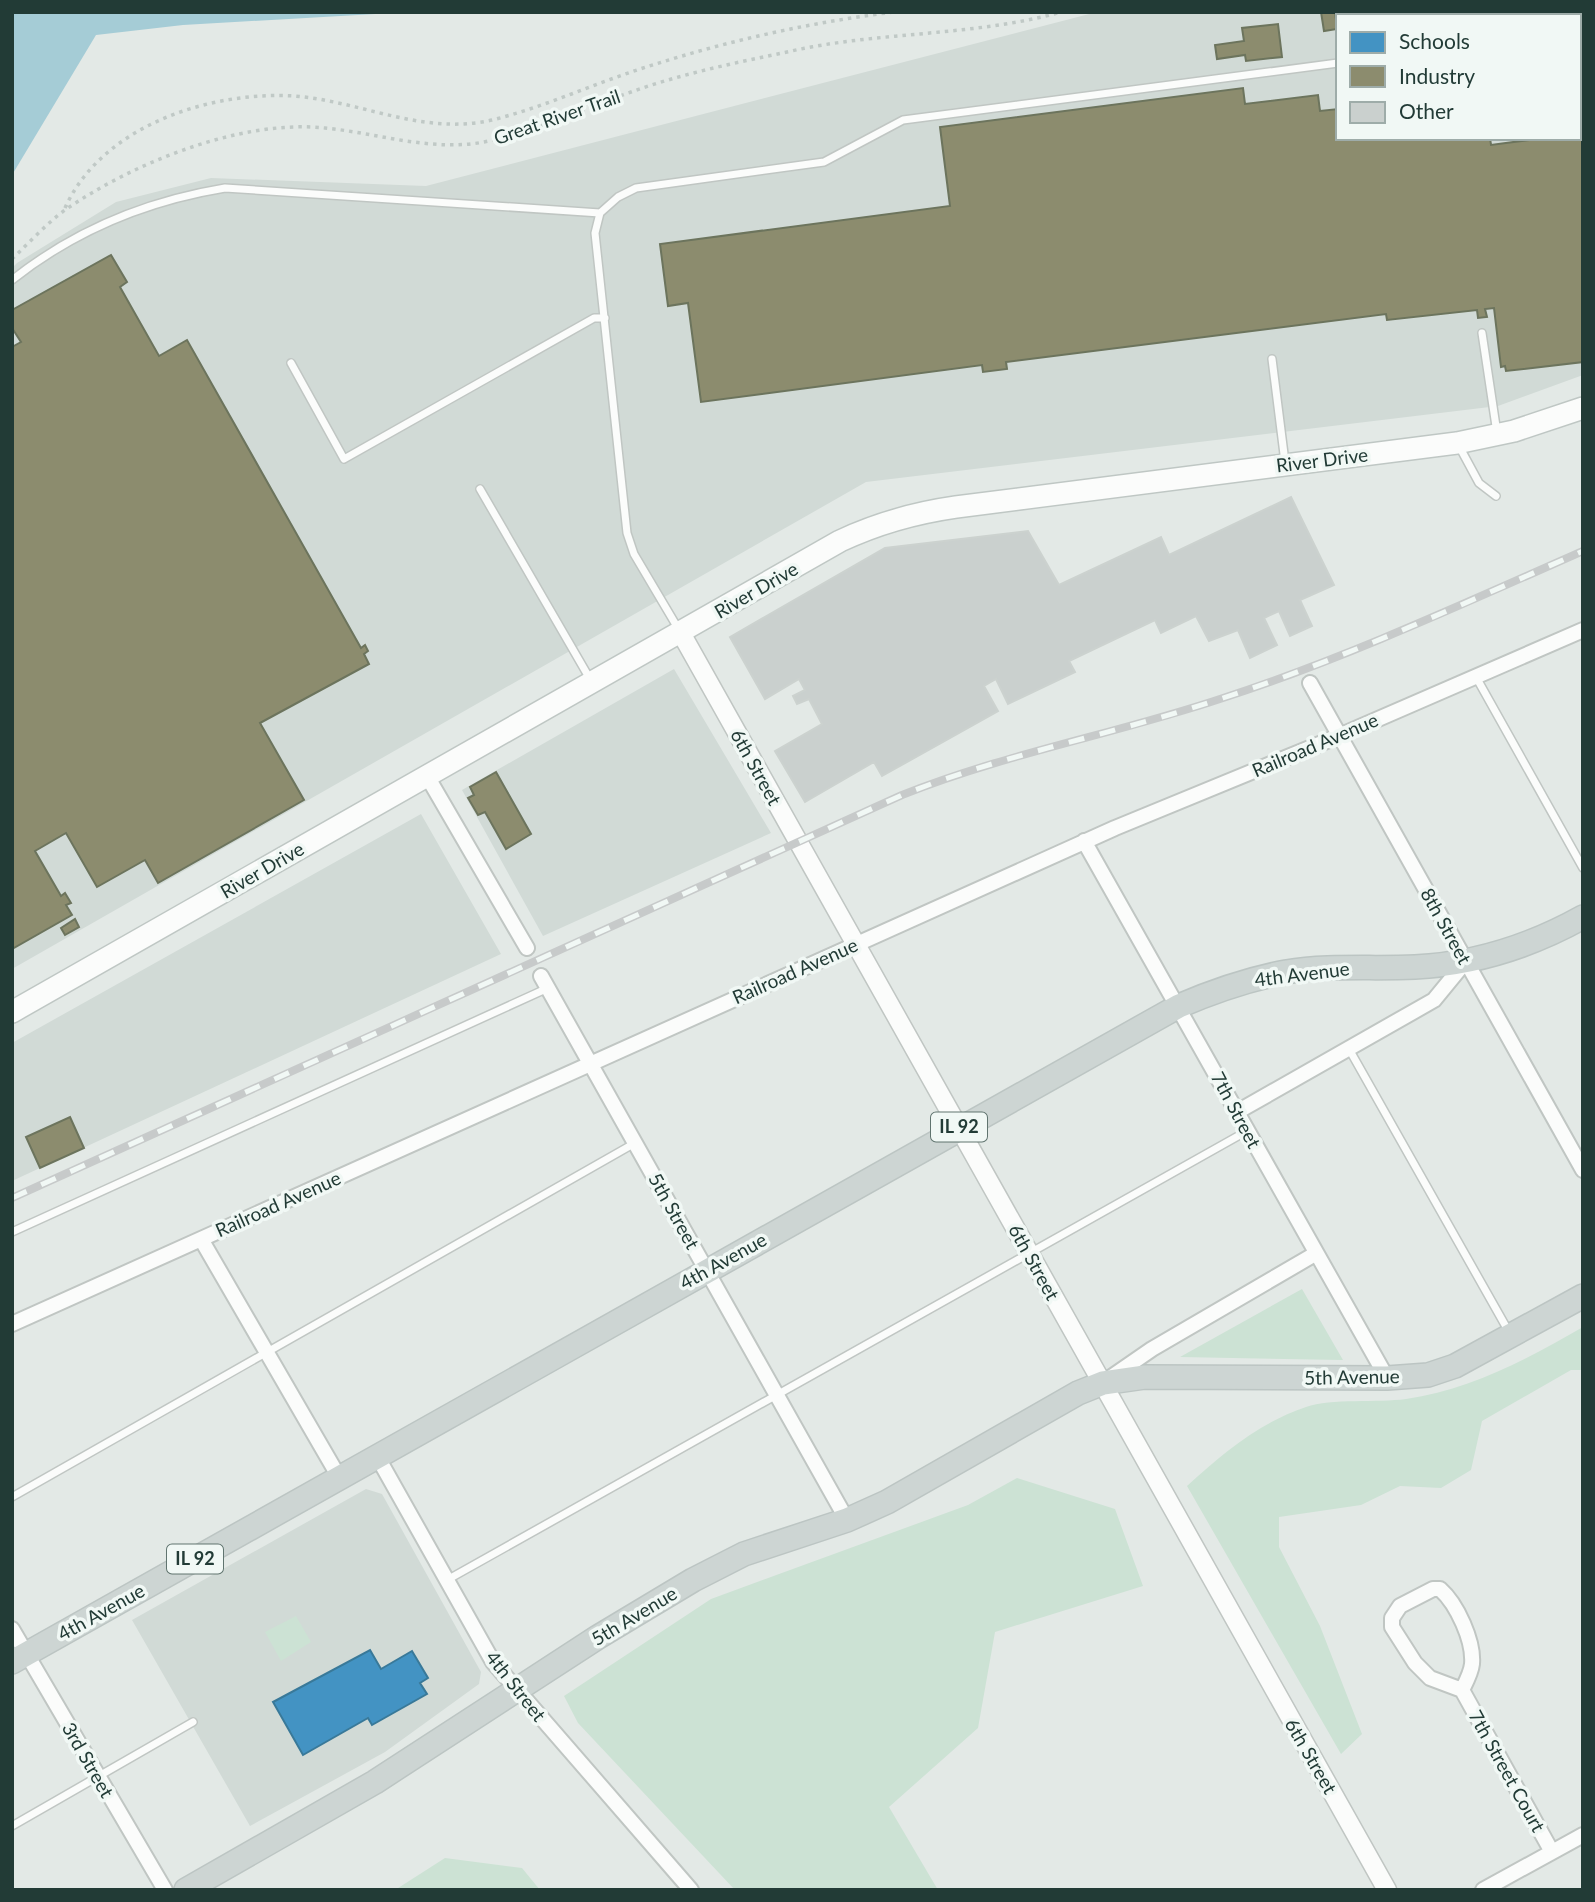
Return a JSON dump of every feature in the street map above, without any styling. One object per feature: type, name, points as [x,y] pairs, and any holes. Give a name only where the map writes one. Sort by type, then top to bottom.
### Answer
[{"type":"main road","name":"River Drive","points":[[12,1012],[840,541],[875,525],[916,513],[1457,443],[1497,435],[1583,408]]},
{"type":"main road","name":"4th Avenue","points":[[19,1658],[1179,1006],[1225,987],[1288,972],[1415,967],[1466,961],[1537,940],[1583,918]]},
{"type":"main road","name":"5th Avenue","points":[[186,1890],[375,1783],[640,1610],[717,1567],[744,1554],[847,1520],[887,1502],[1078,1393],[1103,1383],[1145,1377],[1387,1378],[1441,1373],[1583,1296]]},
{"type":"street","name":"Railroad Avenue","points":[[12,1324],[1084,841],[1339,736],[1583,631]]},
{"type":"street","name":"6th Street","points":[[681,633],[1387,1890]]},
{"type":"street","name":"8th Street","points":[[1310,684],[1583,1170]]},
{"type":"street","points":[[427,776],[527,948]]},
{"type":"street","name":"7th Street","points":[[1084,841],[1387,1378]]},
{"type":"street","points":[[1237,1112],[1434,1000],[1466,961]]},
{"type":"street","name":"5th Street","points":[[545,982],[847,1520]]},
{"type":"street","points":[[201,1239],[340,1477]]},
{"type":"street","name":"5th Avenue","points":[[1103,1383],[1152,1349],[1315,1254]]},
{"type":"street","name":"4th Street","points":[[377,1456],[493,1662],[691,1890]]},
{"type":"street","name":"7th Street Court","points":[[1462,1690],[1472,1665],[1467,1637],[1447,1596],[1440,1589],[1433,1589],[1400,1606],[1392,1618],[1392,1627],[1415,1663],[1430,1678],[1462,1690],[1552,1852]]},
{"type":"street","name":"3rd Street","points":[[12,1629],[19,1658],[98,1777],[165,1890]]},
{"type":"street","points":[[1483,1890],[1503,1885],[1583,1835]]},
{"type":"lane","points":[[681,633],[634,554],[627,533],[596,233],[600,213],[618,197],[653,184],[824,162],[903,120],[1336,63]]},
{"type":"lane","points":[[12,280],[68,240],[102,223],[190,194],[225,188],[600,213]]},
{"type":"lane","points":[[291,363],[344,459],[594,318],[605,318]]},
{"type":"lane","points":[[1482,333],[1497,435]]},
{"type":"lane","points":[[1272,359],[1285,465]]},
{"type":"lane","points":[[1457,443],[1479,483],[1496,496]]},
{"type":"lane","points":[[481,489],[592,683]]},
{"type":"lane","points":[[1476,677],[1583,868]]},
{"type":"lane","points":[[12,1232],[545,982]]},
{"type":"lane","points":[[1349,1049],[1512,1336]]},
{"type":"lane","points":[[447,1580],[1247,1131]]},
{"type":"lane","points":[[12,1497],[635,1143]]},
{"type":"lane","points":[[12,1826],[193,1722]]},
{"type":"path","name":"Great River Trail","points":[[65,210],[73,192],[89,170],[116,145],[166,119],[214,103],[294,96],[407,120],[462,124],[512,114],[638,70],[754,35],[894,12]]},
{"type":"path","name":"Great River Trail","points":[[12,259],[65,210],[167,156],[210,141],[253,131],[287,127],[322,128],[435,144],[481,142],[518,134],[680,77],[780,53],[835,41],[987,26],[1061,12]]},
{"type":"shaded area","points":[[1097,12],[1583,12],[1583,375],[1498,406],[866,482],[12,969],[12,268],[116,202],[211,178],[426,186]]},
{"type":"shaded area","points":[[674,669],[771,833],[543,936],[462,790]]},
{"type":"shaded area","points":[[421,814],[501,954],[12,1181],[12,1043]]},
{"type":"shaded area","points":[[366,1489],[382,1494],[481,1672],[479,1684],[385,1752],[250,1826],[132,1620]]},
{"type":"green space","points":[[1302,1289],[1343,1360],[1180,1357]]},
{"type":"green space","points":[[1583,1327],[1583,1370],[1571,1370],[1482,1421],[1471,1470],[1441,1488],[1400,1486],[1361,1505],[1279,1517],[1279,1547],[1320,1626],[1362,1734],[1341,1754],[1187,1486],[1242,1440],[1288,1414],[1316,1404],[1382,1401],[1430,1395],[1498,1372]]},
{"type":"green space","points":[[1017,1478],[1115,1509],[1143,1586],[995,1632],[978,1728],[889,1807],[938,1890],[735,1890],[578,1723],[564,1696],[711,1599],[968,1505]]},
{"type":"green space","points":[[296,1616],[311,1642],[281,1661],[265,1632]]},
{"type":"green space","points":[[445,1858],[522,1868],[540,1890],[395,1890]]},
{"type":"water","points":[[12,12],[410,12],[183,25],[96,35],[12,175]]},
{"type":"building: Schools","points":[[370,1650],[381,1669],[412,1651],[428,1678],[420,1683],[427,1694],[372,1725],[368,1718],[303,1755],[273,1702]]},
{"type":"building: Industry","points":[[1321,12],[1335,12],[1336,29],[1324,31]]},
{"type":"building: Industry","points":[[1374,12],[1400,12],[1400,14]]},
{"type":"building: Industry","points":[[1278,24],[1282,57],[1246,61],[1245,55],[1217,59],[1215,45],[1244,41],[1242,28]]},
{"type":"building: Industry","points":[[1243,88],[1245,104],[1318,95],[1320,111],[1336,109],[1336,140],[1490,140],[1491,145],[1529,140],[1581,140],[1583,133],[1583,362],[1506,371],[1505,366],[1501,367],[1494,308],[1485,309],[1487,317],[1478,318],[1477,310],[1387,320],[1386,314],[1006,362],[1007,369],[983,372],[982,365],[701,402],[688,303],[668,306],[660,244],[950,206],[940,127]]},
{"type":"building: Industry","points":[[111,255],[127,282],[120,287],[159,356],[187,340],[361,648],[365,645],[368,651],[364,654],[369,664],[260,723],[304,800],[158,883],[145,860],[97,887],[66,833],[35,851],[61,896],[65,893],[71,903],[66,905],[72,915],[12,949],[12,347],[21,342],[12,328],[12,310]]},
{"type":"building: Industry","points":[[496,772],[531,834],[506,849],[485,812],[478,815],[468,798],[474,795],[470,787]]},
{"type":"building: Industry","points":[[75,919],[79,927],[65,935],[61,928]]},
{"type":"building: Industry","points":[[70,1117],[84,1148],[40,1168],[26,1137]]},
{"type":"building: Other","points":[[1291,497],[1334,585],[1300,600],[1312,626],[1290,636],[1279,611],[1264,618],[1277,645],[1250,658],[1238,630],[1209,641],[1196,616],[1161,633],[1155,620],[1069,661],[1075,672],[1008,704],[996,679],[984,686],[998,711],[882,776],[874,762],[805,802],[775,751],[822,724],[809,699],[797,704],[793,696],[805,690],[799,679],[765,699],[730,637],[885,548],[1028,531],[1059,585],[1161,537],[1169,555]]},
{"type":"railway","points":[[12,1198],[902,795],[981,767],[1183,711],[1269,682],[1405,629],[1583,551]]}]
